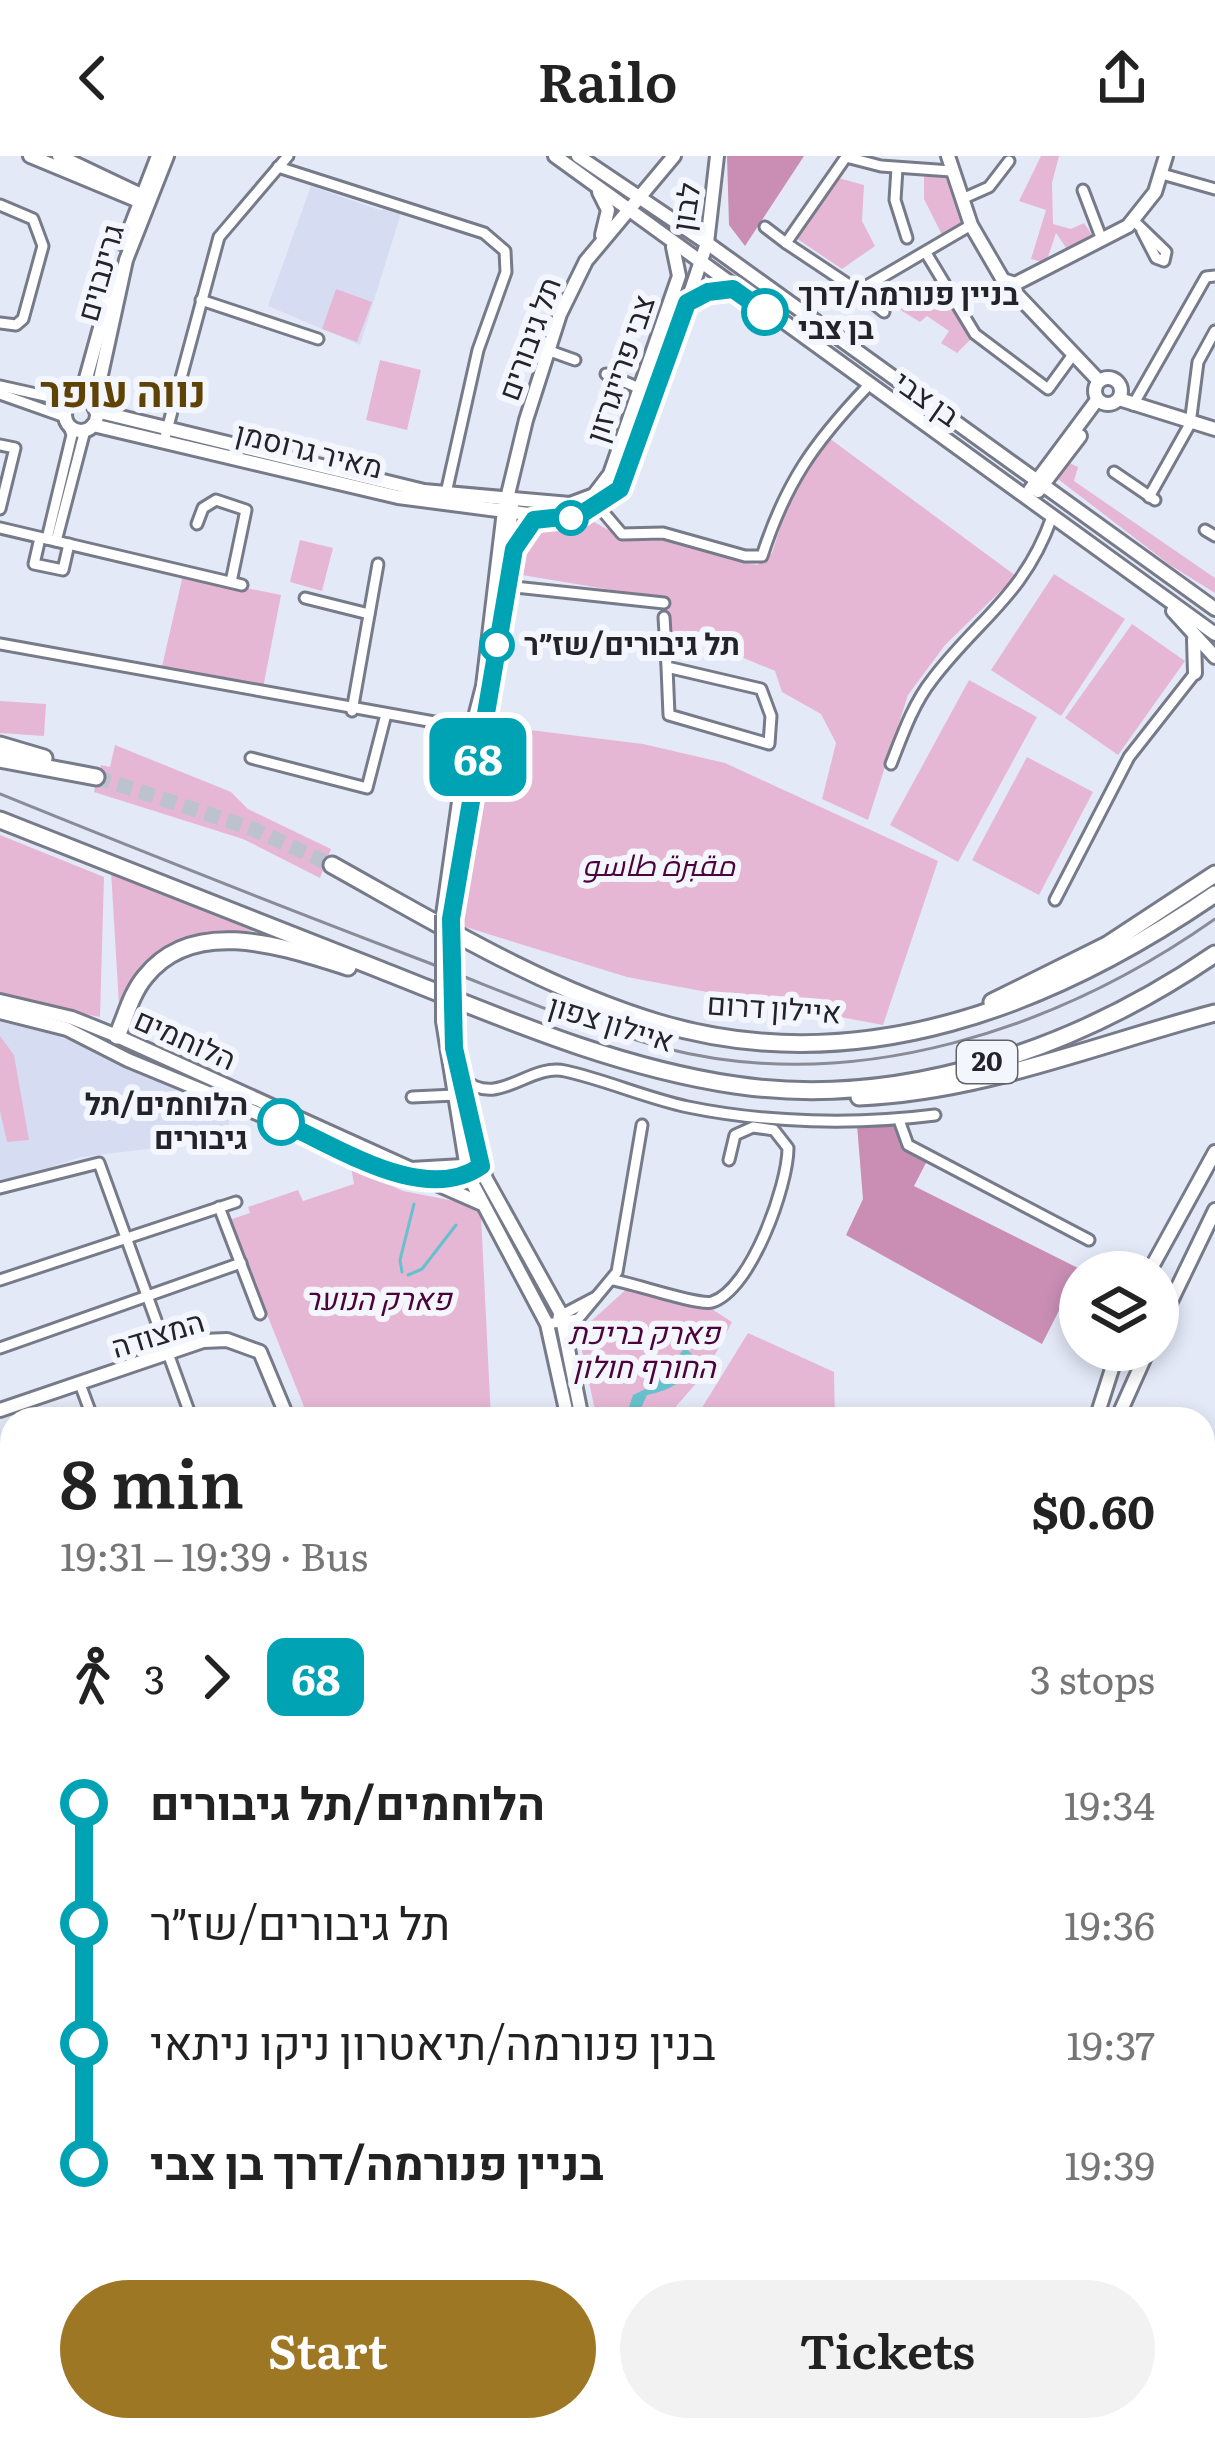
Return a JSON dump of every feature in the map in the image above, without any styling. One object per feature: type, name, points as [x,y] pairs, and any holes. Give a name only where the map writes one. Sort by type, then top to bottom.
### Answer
[{"type":"highway","points":[[0,745],[94,777],[0,759]]},
{"type":"highway","name":"איילון צפון","points":[[0,820],[615,1058],[736,1085],[846,1089],[944,1075],[1013,1055],[1114,1013],[1215,954]]},
{"type":"highway","name":"איילון דרום","points":[[332,865],[508,962],[632,1014],[727,1037],[845,1043],[932,1029],[1057,988],[1215,894]]},
{"type":"highway","points":[[845,1043],[970,1012],[1026,988],[1108,945],[1215,874]]},
{"type":"highway","points":[[117,1036],[138,986],[155,965],[191,946],[221,942],[292,949],[449,997]]},
{"type":"highway","points":[[736,1085],[814,1097],[925,1092],[1005,1075],[1215,1013]]},
{"type":"street","points":[[30,156],[138,194]]},
{"type":"street","points":[[58,156],[138,194]]},
{"type":"street","name":"גרינבוים","points":[[67,422],[138,194],[162,156]]},
{"type":"street","name":"גרינבוים","points":[[53,541],[92,418],[138,194],[162,156]]},
{"type":"street","points":[[166,435],[219,237],[288,156]]},
{"type":"street","name":"בן צבי","points":[[555,156],[867,387],[1215,634]]},
{"type":"street","name":"בן צבי","points":[[578,156],[707,243],[1215,609]]},
{"type":"street","name":"לבון","points":[[627,210],[674,156]]},
{"type":"street","name":"לבון","points":[[700,265],[717,156]]},
{"type":"street","points":[[786,243],[845,156],[897,168],[949,163],[971,225],[1003,280],[1099,381],[1118,382],[1126,402]]},
{"type":"street","points":[[1003,280],[1015,284],[1034,279],[1102,240],[1138,226],[1166,156]]},
{"type":"street","points":[[962,199],[989,187],[1009,161]]},
{"type":"street","points":[[278,167],[496,240],[508,265],[478,350],[446,494]]},
{"type":"street","points":[[897,168],[895,200],[907,238]]},
{"type":"street","points":[[1162,174],[1215,189]]},
{"type":"street","points":[[591,182],[608,210],[599,242]]},
{"type":"street","points":[[1083,190],[1102,240]]},
{"type":"street","points":[[0,205],[33,219],[43,246],[23,319],[16,325],[0,323]]},
{"type":"street","name":"תל גיבורים","points":[[477,730],[509,508],[547,350],[572,288],[599,242],[627,210]]},
{"type":"street","points":[[858,291],[971,225]]},
{"type":"street","points":[[765,227],[884,312]]},
{"type":"street","name":"צבי פרייגרזון","points":[[509,508],[570,504],[602,488],[680,271],[668,242]]},
{"type":"street","points":[[926,253],[975,334],[1048,388],[1072,356]]},
{"type":"street","name":"צבי פרייגרזון","points":[[598,507],[628,478],[652,394],[700,265]]},
{"type":"street","points":[[1126,402],[1206,277],[1215,277]]},
{"type":"street","points":[[1034,279],[1028,298],[1036,317]]},
{"type":"street","points":[[687,303],[708,292],[733,289]]},
{"type":"street","points":[[201,300],[318,338]]},
{"type":"street","points":[[1114,472],[1152,498],[1190,424],[1198,362],[1215,331]]},
{"type":"street","points":[[547,350],[575,360]]},
{"type":"street","points":[[606,374],[652,394]]},
{"type":"street","points":[[1028,500],[1100,402],[1099,381]]},
{"type":"street","points":[[509,508],[572,518],[598,507],[622,534],[663,532],[745,556],[762,556],[790,480],[820,437],[867,387]]},
{"type":"street","points":[[0,390],[76,401],[92,418]]},
{"type":"street","points":[[0,390],[67,422],[92,418]]},
{"type":"street","points":[[1100,402],[1126,402],[1215,429]]},
{"type":"street","name":"מאיר גרוסמן","points":[[92,418],[509,508]]},
{"type":"street","points":[[53,541],[72,435],[67,422]]},
{"type":"street","name":"מאיר גרוסמן","points":[[166,435],[398,497],[509,508]]},
{"type":"street","points":[[0,445],[15,448],[0,509]]},
{"type":"street","points":[[0,528],[236,584],[246,510],[215,500],[203,508],[197,524]]},
{"type":"street","name":"תל גיבורים","points":[[467,1170],[447,1023],[447,917],[506,582],[509,508]]},
{"type":"street","points":[[544,516],[521,534],[506,582],[664,603]]},
{"type":"street","points":[[891,764],[931,680],[1002,608],[1037,556],[1052,517]]},
{"type":"street","points":[[352,711],[378,564]]},
{"type":"street","points":[[1055,900],[1129,757],[1214,655],[1160,596]]},
{"type":"street","points":[[305,598],[369,614]]},
{"type":"street","points":[[664,617],[667,667],[670,715],[769,744],[770,716],[761,689],[667,667]]},
{"type":"street","points":[[1192,634],[1197,652],[1195,673]]},
{"type":"street","points":[[0,644],[244,684],[385,718],[477,730]]},
{"type":"street","points":[[251,758],[368,788],[385,718]]},
{"type":"street","name":"הלוחמים","points":[[0,1001],[72,1018],[117,1036],[411,1168],[467,1170]]},
{"type":"street","name":"הלוחמים","points":[[0,1012],[97,1043],[414,1178],[439,1181],[481,1166]]},
{"type":"street","name":"תל גיבורים","points":[[447,1023],[481,1166]]},
{"type":"street","points":[[97,1043],[110,1043],[117,1036]]},
{"type":"street","points":[[466,1111],[492,1090],[553,1069],[688,1107],[899,1120],[935,1115]]},
{"type":"street","points":[[462,1078],[472,1087],[492,1090]]},
{"type":"street","points":[[412,1097],[455,1095]]},
{"type":"street","points":[[899,1120],[908,1145],[1089,1240]]},
{"type":"street","points":[[440,1170],[455,1152],[460,1125]]},
{"type":"street","points":[[548,1324],[592,1307],[609,1285],[642,1125]]},
{"type":"street","points":[[609,1285],[703,1302],[722,1294],[769,1230],[788,1148],[774,1130],[743,1129],[728,1160]]},
{"type":"street","points":[[1160,1251],[1215,1152]]},
{"type":"street","points":[[0,1188],[99,1163],[188,1407]]},
{"type":"street","points":[[481,1166],[563,1320],[580,1407]]},
{"type":"street","points":[[467,1170],[548,1324],[565,1407]]},
{"type":"street","points":[[414,1178],[481,1203]]},
{"type":"street","points":[[0,1280],[236,1202]]},
{"type":"street","points":[[219,1207],[260,1314]]},
{"type":"street","points":[[1179,1285],[1215,1210]]},
{"type":"street","points":[[0,1348],[241,1263]]},
{"type":"street","name":"המצודה","points":[[9,1407],[203,1342],[246,1343],[265,1359],[283,1407]]},
{"type":"street","points":[[1100,1407],[1111,1371]]},
{"type":"street","points":[[1123,1407],[1139,1371]]},
{"type":"street","points":[[80,1384],[89,1407]]},
{"type":"shaded area","points":[[727,156],[804,156],[745,246],[729,225]]},
{"type":"shaded area","points":[[311,186],[382,211],[385,205],[402,210],[360,345],[268,306]]},
{"type":"shaded area","points":[[0,1019],[90,1046],[201,1094],[232,1114],[227,1129],[214,1141],[81,1157],[0,1184]]},
{"type":"shaded area","points":[[857,1125],[896,1125],[900,1145],[927,1161],[914,1186],[1059,1258],[1059,1310],[1042,1344],[846,1235],[863,1199]]},
{"type":"green space","points":[[1041,156],[1059,156],[1052,183],[1053,224],[1071,229],[1084,223],[1094,238],[1069,252],[1056,233],[1046,263],[1031,259],[1046,210],[1019,201]]},
{"type":"green space","points":[[924,175],[944,175],[966,223],[943,237],[924,199]]},
{"type":"green space","points":[[838,178],[864,185],[862,221],[875,246],[842,269],[796,238]]},
{"type":"green space","points":[[937,278],[972,338],[957,353],[941,343],[949,331],[927,316],[920,322],[889,303]]},
{"type":"green space","points":[[336,289],[372,302],[357,342],[322,329]]},
{"type":"green space","points":[[380,360],[421,370],[407,430],[366,420]]},
{"type":"green space","points":[[825,435],[1016,576],[945,645],[908,695],[868,820],[822,799],[836,743],[821,714],[782,692],[775,671],[696,638],[668,633],[666,599],[510,573],[537,525],[592,521],[629,541],[666,541],[757,565],[772,553],[798,473]]},
{"type":"green space","points":[[1065,461],[1078,467],[1074,481],[1215,578],[1215,593],[1170,565],[1054,476]]},
{"type":"green space","points":[[300,540],[333,548],[322,591],[290,582]]},
{"type":"green space","points":[[1054,574],[1125,619],[1061,716],[991,670]]},
{"type":"green space","points":[[183,575],[281,595],[262,693],[160,675]]},
{"type":"green space","points":[[1132,624],[1185,661],[1118,755],[1065,718]]},
{"type":"green space","points":[[969,680],[1037,717],[958,862],[890,825]]},
{"type":"green space","points":[[0,701],[46,704],[44,736],[0,733]]},
{"type":"green space","name":"مقبرة طاسو","points":[[489,725],[643,744],[725,763],[938,861],[883,1025],[627,977],[459,925]]},
{"type":"green space","points":[[115,745],[231,792],[248,809],[331,849],[320,878],[243,839],[94,792],[101,765],[110,767]]},
{"type":"green space","points":[[1027,757],[1093,792],[1039,895],[972,860]]},
{"type":"green space","points":[[0,835],[104,877],[100,1017],[0,997]]},
{"type":"green space","points":[[111,871],[265,931],[217,933],[178,942],[147,965],[119,1005]]},
{"type":"green space","points":[[0,1036],[14,1055],[29,1140],[7,1142],[0,1111]]},
{"type":"green space","name":"פארק הנוער","points":[[339,1161],[403,1191],[470,1204],[481,1215],[490,1407],[304,1407],[229,1220],[250,1213],[248,1207],[298,1190],[303,1201],[354,1184],[351,1168]]},
{"type":"green space","name":"פארק בריכת החורף חולון","points":[[630,1286],[707,1306],[732,1322],[706,1372],[675,1407],[594,1407],[578,1333]]},
{"type":"green space","points":[[748,1333],[834,1372],[835,1407],[702,1407]]},
{"type":"water","points":[[685,1348],[699,1360],[683,1379],[647,1395],[642,1407],[629,1407],[633,1395],[652,1386]]},
{"type":"waterway","points":[[402,1272],[400,1260],[414,1204]]},
{"type":"waterway","points":[[408,1275],[422,1269],[456,1225]]},
{"type":"tunnel","points":[[96,777],[253,829],[332,865]]},
{"type":"railway","points":[[0,794],[570,1018],[664,1048],[736,1061],[809,1064],[881,1058],[953,1043],[1090,992],[1215,919]]},
{"type":"bus line","name":"68","points":[[281,1122],[414,1178],[459,1178],[481,1166],[454,1048],[451,919],[514,549],[534,520],[572,518],[592,510],[611,499],[628,478],[652,394],[687,303],[708,292],[733,289],[765,312]]},
{"type":"place","name":"בניין פנורמה/דרך בן צבי","points":[[765,312]]},
{"type":"place","name":"תל גיבורים/שז״ר","points":[[497,645]]},
{"type":"place","name":"הלוחמים/תל גיבורים","points":[[281,1122]]},
{"type":"district","name":"נווה עופר","points":[[123,392]]}]
